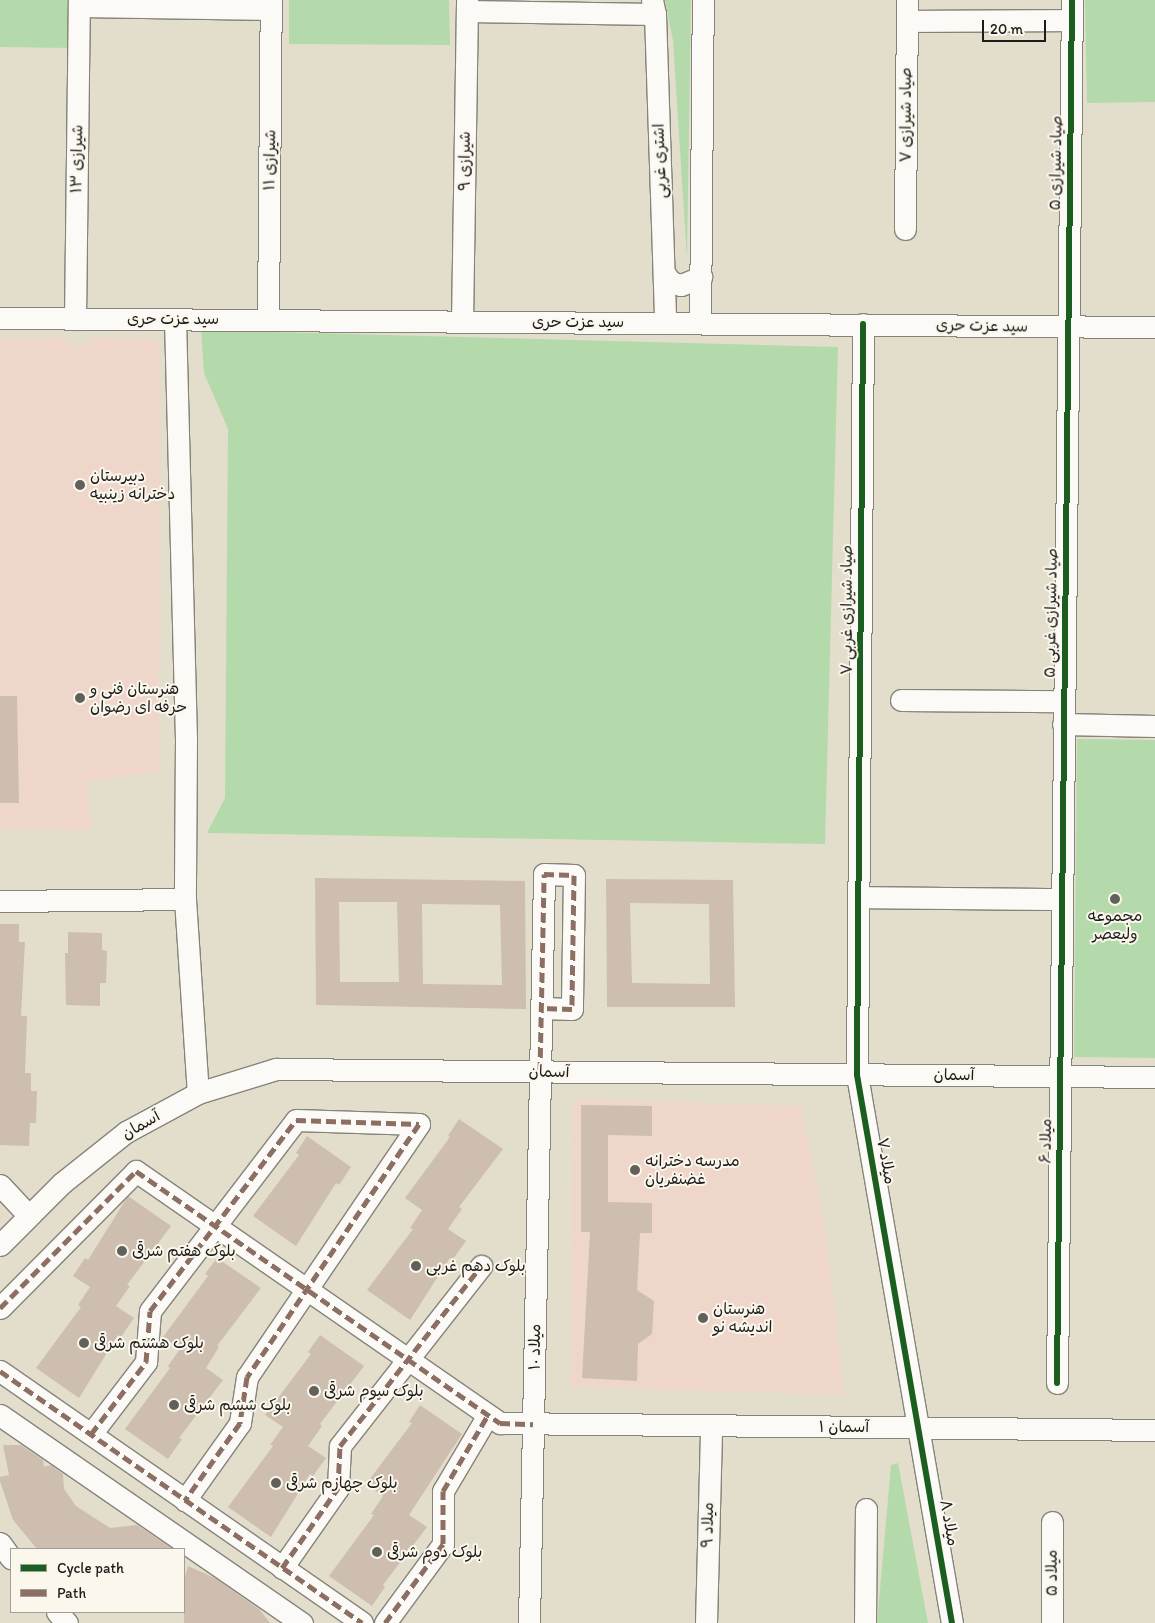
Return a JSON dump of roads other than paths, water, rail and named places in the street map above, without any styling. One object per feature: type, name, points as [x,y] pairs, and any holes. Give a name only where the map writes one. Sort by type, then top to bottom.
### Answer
[{"type":"street","points":[[700,323],[704,0]]},
{"type":"street","name":"صیاد شیرازی ۷","points":[[905,229],[907,0]]},
{"type":"street","points":[[79,3],[271,5]]},
{"type":"street","name":"شیرازی ۱۳","points":[[75,319],[79,3]]},
{"type":"street","name":"شیرازی ۱۱","points":[[268,320],[271,5]]},
{"type":"street","points":[[467,6],[653,7]]},
{"type":"street","name":"شیرازی ۹","points":[[462,322],[467,6]]},
{"type":"street","name":"اشتری غربی","points":[[653,7],[666,323]]},
{"type":"street","points":[[907,21],[1072,10]]},
{"type":"street","name":"صیاد شیرازی ۵","points":[[1068,327],[1072,10]]},
{"type":"street","points":[[664,273],[671,282],[681,285],[700,277]]},
{"type":"street","name":"سید عزت حری","points":[[0,318],[1155,327]]},
{"type":"street","points":[[175,319],[186,739],[185,899],[198,1094]]},
{"type":"street","name":"صیاد شیرازی غربی ۷","points":[[858,897],[864,324]]},
{"type":"street","name":"صیاد شیرازی غربی ۵","points":[[1062,899],[1068,327]]},
{"type":"street","points":[[901,700],[1064,701]]},
{"type":"street","points":[[1063,724],[1155,726]]},
{"type":"street","name":"میلاد ۱۰","points":[[529,1623],[541,1008],[544,874],[574,875],[572,1009],[541,1008]]},
{"type":"street","points":[[858,897],[1062,899]]},
{"type":"street","name":"میلاد ۷","points":[[858,897],[857,1075],[918,1428]]},
{"type":"street","points":[[0,900],[185,899]]},
{"type":"street","name":"میلاد ۶","points":[[1057,1383],[1062,899]]},
{"type":"street","name":"آسمان","points":[[0,1245],[62,1183],[126,1132],[198,1094],[276,1070],[1155,1077]]},
{"type":"street","points":[[91,1434],[146,1362],[150,1311],[296,1120],[419,1124],[247,1377],[240,1423],[185,1500]]},
{"type":"street","name":"آسمان ۱","points":[[0,1308],[136,1170],[500,1423],[1155,1430]]},
{"type":"street","points":[[0,1185],[29,1216]]},
{"type":"street","points":[[282,1568],[338,1488],[340,1446],[406,1358],[481,1266]]},
{"type":"street","points":[[0,1371],[362,1623]]},
{"type":"street","points":[[0,1415],[302,1623]]},
{"type":"street","points":[[385,1623],[443,1544],[442,1491],[488,1415]]},
{"type":"street","name":"میلاد ۹","points":[[706,1623],[711,1426]]},
{"type":"street","name":"میلاد ۸","points":[[918,1428],[952,1623]]},
{"type":"street","points":[[865,1623],[866,1509]]},
{"type":"street","name":"میلاد ۵","points":[[1052,1522],[1052,1623]]},
{"type":"street","points":[[0,1543],[10,1557]]},
{"type":"street","points":[[58,1613],[67,1623]]},
{"type":"place","name":"دبیرستان دخترانه زینبیه","points":[[80,485]]},
{"type":"place","name":"هنرستان فنی و حرفه ای رضوان","points":[[80,698]]},
{"type":"place","name":"مجموعه ولیعصر","points":[[1115,899]]},
{"type":"place","name":"مدرسه دخترانه غضنفریان","points":[[635,1170]]},
{"type":"place","name":"بلوک هفتم شرقی","points":[[122,1251]]},
{"type":"place","name":"بلوک دهم غربی","points":[[416,1266]]},
{"type":"place","name":"هنرستان اندیشه نو","points":[[703,1318]]},
{"type":"place","name":"بلوک هشتم شرقی","points":[[84,1343]]},
{"type":"place","name":"بلوک سوم شرقی","points":[[314,1391]]},
{"type":"place","name":"بلوک ششم شرقی","points":[[174,1405]]},
{"type":"place","name":"بلوک چهارم شرقی","points":[[276,1483]]},
{"type":"place","name":"بلوک دوم شرقی","points":[[377,1552]]}]
